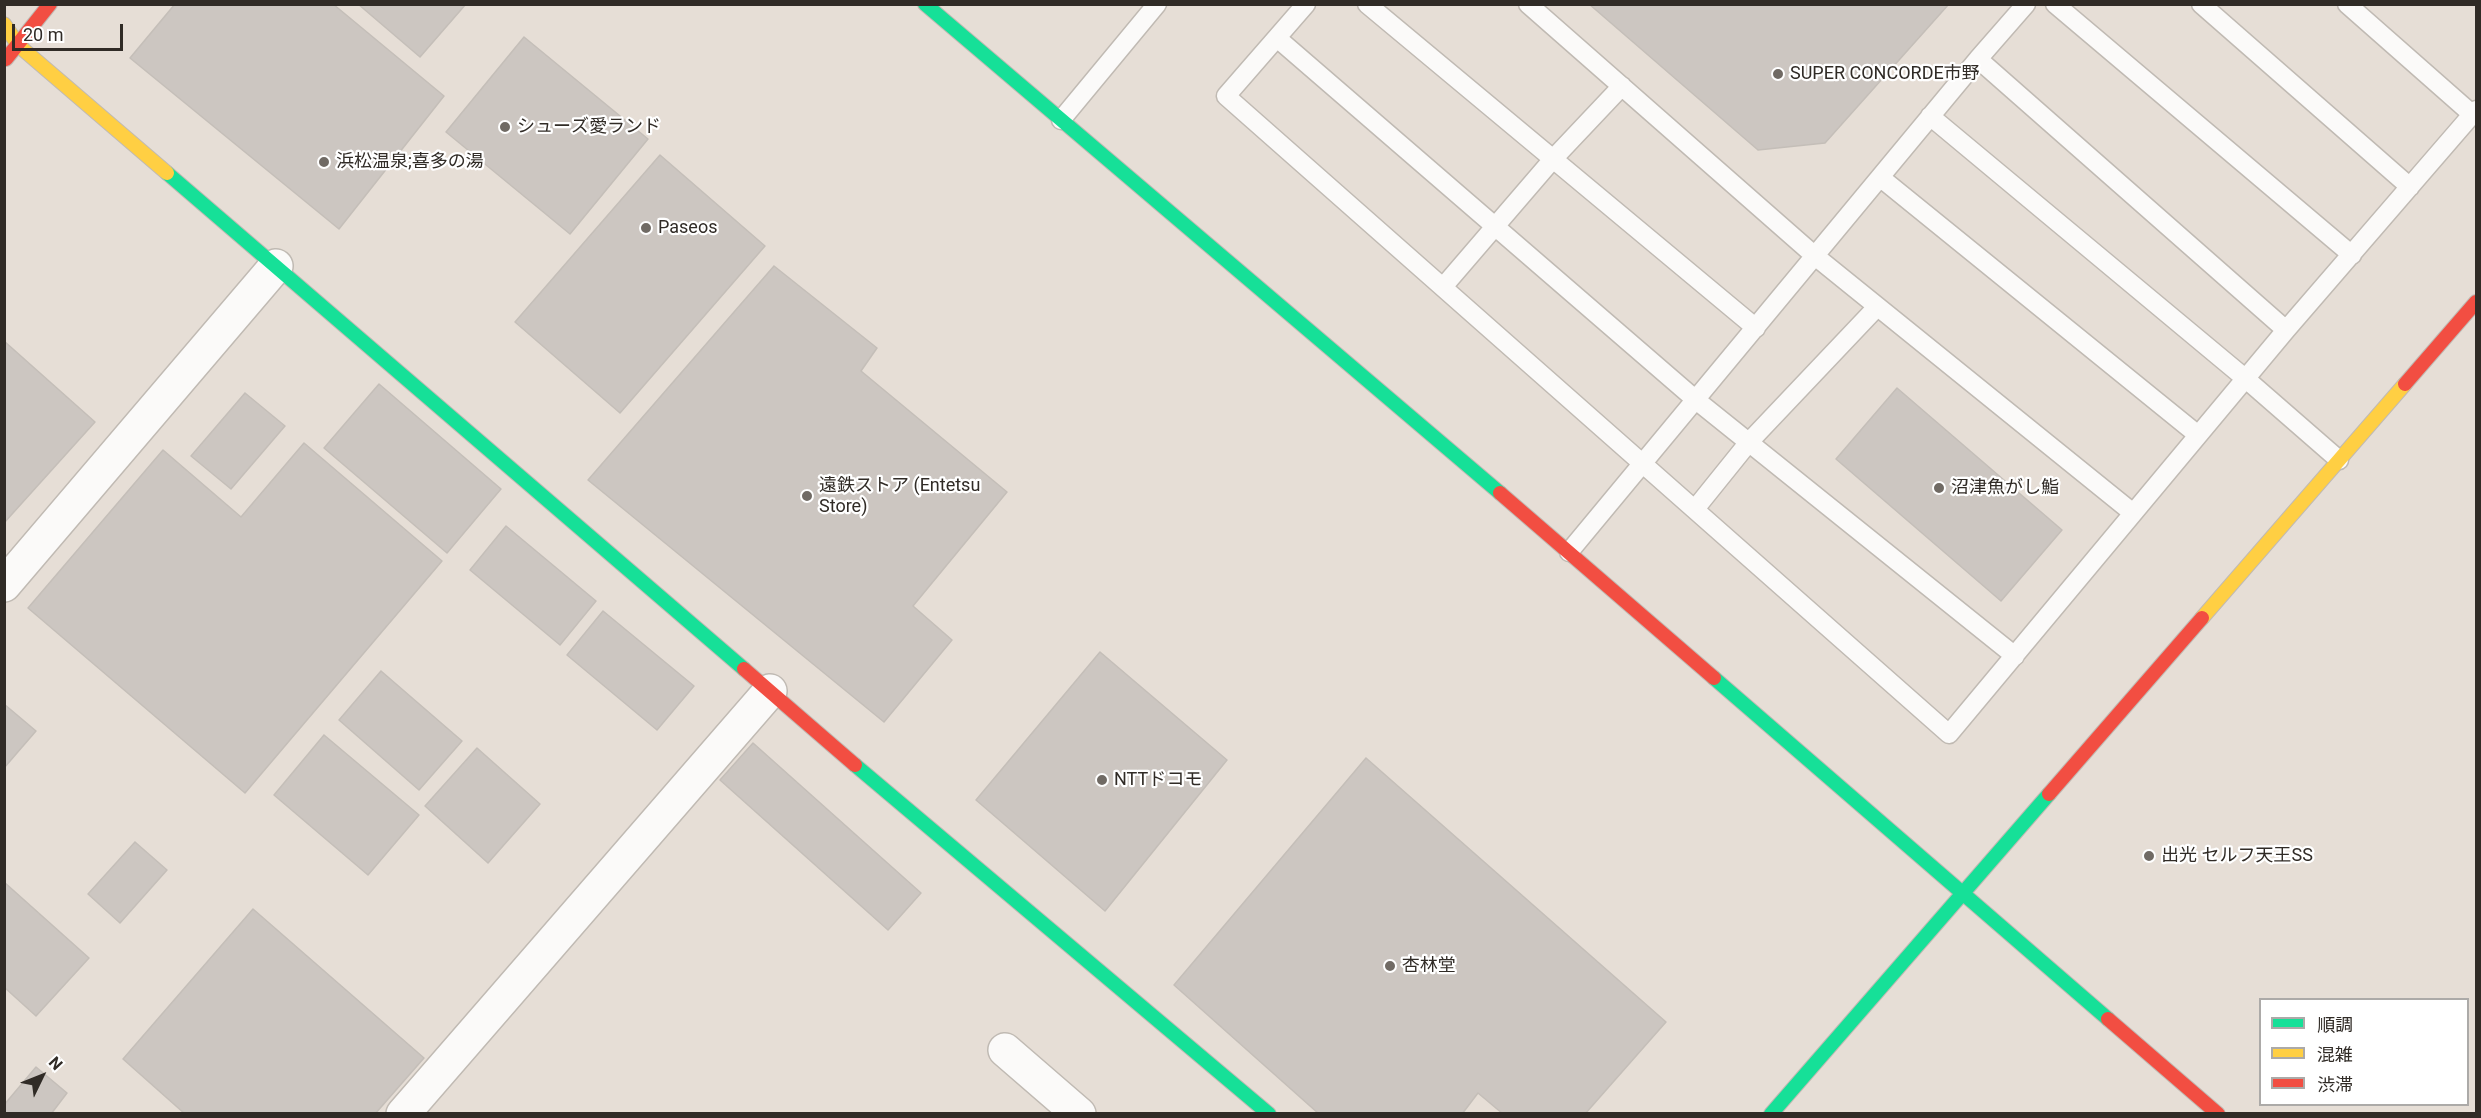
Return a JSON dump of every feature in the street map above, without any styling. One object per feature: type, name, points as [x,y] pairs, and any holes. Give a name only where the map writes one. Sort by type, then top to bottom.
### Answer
[{"type":"street","points":[[4,60],[50,4]]},
{"type":"street","points":[[925,4],[1569,552],[2218,1113]]},
{"type":"street","points":[[4,24],[18,45],[945,843],[1265,1112]]},
{"type":"street","points":[[4,585],[276,266]]},
{"type":"street","points":[[1771,1113],[2476,302]]},
{"type":"street","points":[[403,1113],[770,691]]},
{"type":"street","points":[[1005,1050],[1079,1113]]},
{"type":"lane","points":[[1061,120],[1157,4]]},
{"type":"lane","points":[[1306,4],[1226,96],[1949,734],[2286,330],[2475,113],[2347,4]]},
{"type":"lane","points":[[1367,4],[1756,328]]},
{"type":"lane","points":[[1528,4],[1815,256],[2133,513]]},
{"type":"lane","points":[[1569,552],[1930,116],[2026,4]]},
{"type":"lane","points":[[2055,4],[2352,255]]},
{"type":"lane","points":[[2201,4],[2410,187]]},
{"type":"lane","points":[[1277,38],[1696,400],[2015,656]]},
{"type":"lane","points":[[1978,59],[2286,330]]},
{"type":"lane","points":[[1443,287],[1553,159],[1622,86]]},
{"type":"lane","points":[[1930,116],[2246,379],[2339,460]]},
{"type":"lane","points":[[1881,178],[2198,435]]},
{"type":"lane","points":[[1695,509],[1749,442],[1877,307]]},
{"type":"building","name":"浜松温泉;喜多の湯","points":[[175,4],[333,4],[444,96],[339,229],[130,58]]},
{"type":"building","points":[[358,4],[466,4],[420,57]]},
{"type":"building","name":"SUPER CONCORDE市野","points":[[1589,4],[1949,4],[1825,143],[1758,150]]},
{"type":"building","points":[[524,37],[648,139],[570,234],[446,132]]},
{"type":"building","points":[[660,155],[765,246],[620,413],[515,322]]},
{"type":"building","points":[[774,266],[877,348],[861,371],[1007,492],[913,606],[952,640],[884,722],[588,480]]},
{"type":"building","points":[[4,341],[95,422],[4,523]]},
{"type":"building","points":[[379,384],[501,489],[447,553],[324,448]]},
{"type":"building","points":[[1897,388],[2062,530],[2001,601],[1836,459]]},
{"type":"building","points":[[245,393],[285,426],[231,489],[191,456]]},
{"type":"building","points":[[304,443],[442,561],[245,793],[28,608],[163,450],[241,517]]},
{"type":"building","points":[[506,526],[596,601],[560,645],[470,570]]},
{"type":"building","points":[[603,611],[694,686],[657,730],[567,655]]},
{"type":"building","name":"NTTドコモ","points":[[1100,652],[1227,760],[1105,911],[976,800]]},
{"type":"building","points":[[381,671],[462,741],[419,790],[339,720]]},
{"type":"building","points":[[4,704],[36,731],[4,768]]},
{"type":"building","points":[[324,735],[419,815],[368,875],[274,795]]},
{"type":"building","points":[[753,743],[921,893],[888,930],[720,780]]},
{"type":"building","points":[[477,748],[540,804],[488,863],[425,806]]},
{"type":"building","points":[[1366,758],[1666,1022],[1585,1114],[1503,1114],[1478,1093],[1462,1114],[1319,1114],[1174,985]]},
{"type":"building","points":[[135,842],[167,870],[120,923],[88,894]]},
{"type":"building","points":[[4,882],[89,958],[36,1016],[4,987]]},
{"type":"building","points":[[253,909],[424,1058],[375,1114],[185,1114],[123,1059]]},
{"type":"building","points":[[36,1067],[67,1093],[51,1114],[4,1114],[4,1105]]},
{"type":"traffic: fast","points":[[925,4],[1500,493]]},
{"type":"traffic: fast","points":[[167,173],[744,669]]},
{"type":"traffic: fast","points":[[1714,678],[2108,1019]]},
{"type":"traffic: fast","points":[[855,765],[1269,1114]]},
{"type":"traffic: fast","points":[[1771,1114],[2049,794]]},
{"type":"traffic: slow","points":[[4,24],[18,45],[167,173]]},
{"type":"traffic: slow","points":[[2202,618],[2405,384]]},
{"type":"traffic: jam","points":[[6,59],[50,4]]},
{"type":"traffic: jam","points":[[2405,384],[2476,302]]},
{"type":"traffic: jam","points":[[1500,493],[1714,678]]},
{"type":"traffic: jam","points":[[2049,794],[2202,618]]},
{"type":"traffic: jam","points":[[744,669],[855,765]]},
{"type":"traffic: jam","points":[[2108,1019],[2218,1114]]},
{"type":"place","name":"SUPER CONCORDE市野","points":[[1778,74]]},
{"type":"place","name":"シューズ愛ランド","points":[[505,127]]},
{"type":"place","name":"浜松温泉;喜多の湯","points":[[324,162]]},
{"type":"place","name":"Paseos","points":[[646,228]]},
{"type":"place","name":"沼津魚がし鮨","points":[[1939,488]]},
{"type":"place","name":"遠鉄ストア (Entetsu Store)","points":[[807,496]]},
{"type":"place","name":"NTTドコモ","points":[[1102,780]]},
{"type":"place","name":"出光 セルフ天王SS","points":[[2149,856]]},
{"type":"place","name":"杏林堂","points":[[1390,966]]}]
